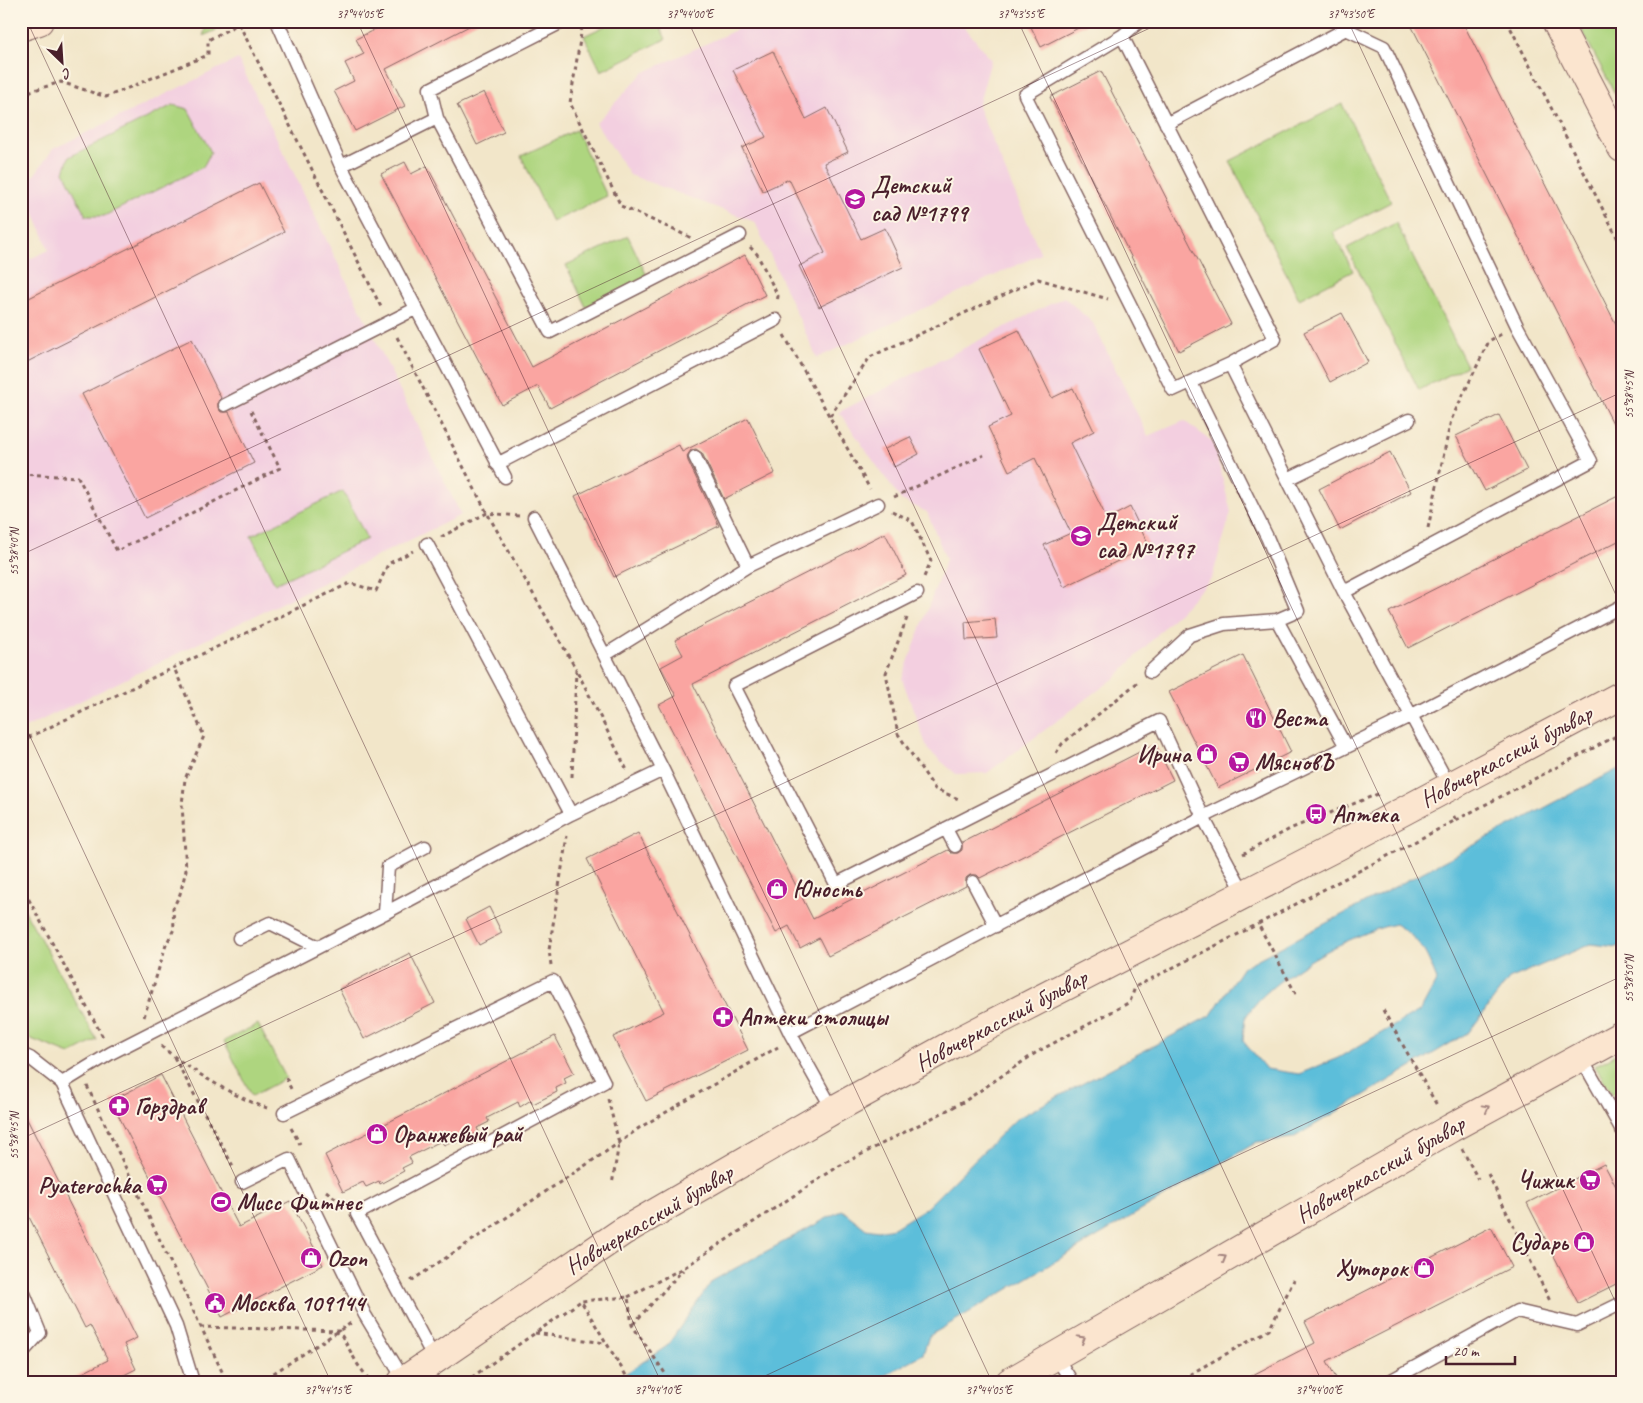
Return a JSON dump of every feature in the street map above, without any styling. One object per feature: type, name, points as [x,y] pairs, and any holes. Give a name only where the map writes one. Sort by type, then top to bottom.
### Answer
[{"type":"street","points":[[21,27],[39,21]]},
{"type":"street","points":[[1556,21],[1622,148]]},
{"type":"street","name":"Новочеркасский бульвар","points":[[403,1381],[434,1358],[622,1232],[833,1110],[953,1044],[1245,895],[1622,695]]},
{"type":"street","name":"Новочеркасский бульвар","points":[[1010,1382],[1442,1132],[1622,1035]]},
{"type":"lane","points":[[277,21],[341,166],[505,477]]},
{"type":"lane","points":[[564,21],[430,89],[437,118],[550,332],[740,235]]},
{"type":"lane","points":[[1122,36],[1275,339],[1230,364],[1173,390],[1025,95],[1122,36],[1140,21]]},
{"type":"lane","points":[[1166,124],[1343,25],[1384,47],[1517,326],[1591,461],[1344,592]]},
{"type":"lane","points":[[341,166],[437,118]]},
{"type":"lane","points":[[225,405],[415,309]]},
{"type":"lane","points":[[497,464],[776,320]]},
{"type":"lane","points":[[1230,364],[1344,592],[1450,787]]},
{"type":"lane","points":[[1150,672],[1190,635],[1224,624],[1277,620],[1298,611],[1267,537],[1191,383]]},
{"type":"lane","points":[[1288,480],[1410,420]]},
{"type":"lane","points":[[695,457],[748,566]]},
{"type":"lane","points":[[605,655],[748,566],[878,504]]},
{"type":"lane","points":[[534,517],[663,770],[792,1035],[833,1110]]},
{"type":"lane","points":[[427,544],[571,814]]},
{"type":"lane","points":[[916,593],[734,686],[836,884],[1159,721],[1203,817],[1245,895]]},
{"type":"lane","points":[[792,1035],[1203,817],[1412,715],[1622,606]]},
{"type":"lane","points":[[1277,620],[1346,748]]},
{"type":"lane","points":[[62,1083],[112,1053],[385,913],[571,814],[663,770]]},
{"type":"lane","points":[[946,829],[955,846]]},
{"type":"lane","points":[[385,913],[388,867],[425,847]]},
{"type":"lane","points":[[973,882],[996,926]]},
{"type":"lane","points":[[239,938],[270,924],[318,947]]},
{"type":"lane","points":[[284,1113],[553,981],[604,1082],[357,1214],[434,1358]]},
{"type":"lane","points":[[21,1054],[30,1058],[62,1083],[176,1326],[187,1380]]},
{"type":"lane","points":[[1580,1056],[1622,1130]]},
{"type":"lane","points":[[242,1182],[289,1159],[365,1315],[403,1381]]},
{"type":"lane","points":[[21,1286],[40,1333],[21,1354]]},
{"type":"lane","points":[[1388,1382],[1517,1311],[1577,1325],[1622,1303]]},
{"type":"lane","points":[[1055,1355],[1072,1382]]},
{"type":"path","points":[[21,94],[61,82],[106,97],[208,55],[208,40],[244,21]]},
{"type":"path","points":[[583,21],[570,103],[621,206],[715,248]]},
{"type":"path","points":[[1507,21],[1622,247]]},
{"type":"path","points":[[238,24],[487,513],[576,669],[634,784]]},
{"type":"path","points":[[740,235],[757,254],[778,296],[776,320],[878,504],[912,521],[931,561],[916,593],[886,673],[898,734],[935,789],[983,810]]},
{"type":"path","points":[[830,416],[870,357],[1038,279],[1130,306]]},
{"type":"path","points":[[1424,549],[1451,420],[1489,342],[1517,326]]},
{"type":"path","points":[[21,474],[78,477],[117,551],[280,468],[243,396]]},
{"type":"path","points":[[878,504],[984,455]]},
{"type":"path","points":[[21,741],[350,582],[376,591],[388,564],[487,513],[534,517]]},
{"type":"path","points":[[174,668],[204,736],[185,779],[182,804],[186,870],[180,894],[174,908],[174,929],[166,945],[141,1038],[250,1102],[284,1113],[301,1146]]},
{"type":"path","points":[[553,981],[549,950],[571,814],[576,669]]},
{"type":"path","points":[[1036,782],[1062,744],[1150,672]]},
{"type":"path","points":[[1456,820],[1622,733]]},
{"type":"path","points":[[21,885],[112,1053]]},
{"type":"path","points":[[465,1382],[580,1301],[628,1297],[685,1267],[839,1166],[965,1101],[1036,1052],[1130,1002],[1135,986],[1258,924]]},
{"type":"path","points":[[1266,940],[1296,994]]},
{"type":"path","points":[[1382,1010],[1440,1110]]},
{"type":"path","points":[[397,1290],[639,1128],[792,1035]]},
{"type":"path","points":[[173,1057],[242,1182]]},
{"type":"path","points":[[80,1073],[227,1382]]},
{"type":"path","points":[[604,1082],[619,1143],[612,1185]]},
{"type":"path","points":[[1458,1142],[1478,1179]]},
{"type":"path","points":[[1488,1174],[1560,1321]]},
{"type":"path","points":[[322,1188],[357,1214]]},
{"type":"path","points":[[632,1325],[685,1267]]},
{"type":"path","points":[[1176,1382],[1270,1330],[1294,1280]]},
{"type":"path","points":[[628,1297],[632,1325],[671,1382]]},
{"type":"path","points":[[580,1301],[630,1382]]},
{"type":"path","points":[[260,1382],[365,1315]]},
{"type":"path","points":[[176,1326],[339,1331]]},
{"type":"path","points":[[339,1331],[358,1365],[371,1382]]},
{"type":"path","points":[[534,1332],[604,1342]]},
{"type":"shaded area","name":"Детский сад №1799","points":[[755,21],[960,21],[991,60],[978,107],[1041,254],[817,358],[755,222],[630,175],[596,123],[643,73]]},
{"type":"shaded area","points":[[238,59],[461,515],[21,730],[21,263],[49,250],[25,188],[53,149]]},
{"type":"shaded area","name":"Детский сад №1797","points":[[1064,297],[1093,323],[1148,436],[1184,421],[1213,442],[1231,512],[1212,578],[1116,677],[987,773],[956,774],[928,750],[902,679],[946,559],[927,512],[901,500],[839,412]]},
{"type":"green space","points":[[208,21],[237,21],[203,36]]},
{"type":"green space","points":[[615,21],[657,21],[666,39],[601,71],[584,36]]},
{"type":"green space","points":[[1577,21],[1622,21],[1622,107]]},
{"type":"green space","points":[[1342,104],[1391,202],[1333,232],[1353,271],[1299,299],[1230,161]]},
{"type":"green space","points":[[173,105],[188,109],[211,152],[203,167],[104,216],[86,216],[64,172],[69,157]]},
{"type":"green space","points":[[576,130],[607,196],[552,222],[521,156]]},
{"type":"green space","points":[[1396,223],[1467,366],[1419,390],[1347,248]]},
{"type":"green space","points":[[628,236],[648,278],[586,307],[566,265]]},
{"type":"green space","points":[[343,491],[367,539],[275,584],[251,536]]},
{"type":"green space","points":[[21,904],[97,1040],[70,1054],[21,1035]]},
{"type":"green space","points":[[258,1024],[286,1078],[252,1096],[224,1041]]},
{"type":"green space","points":[[1622,1051],[1622,1090],[1613,1095],[1595,1066]]},
{"type":"water","points":[[1622,767],[1622,945],[1617,947],[1591,944],[1509,979],[1469,1032],[1293,1138],[1257,1142],[929,1336],[923,1354],[873,1382],[613,1382],[667,1346],[712,1281],[842,1210],[866,1229],[878,1231],[894,1228],[926,1208],[1016,1119],[1211,1015],[1243,967]],"holes":[[[1395,924],[1422,948],[1437,980],[1421,1010],[1338,1058],[1299,1074],[1266,1069],[1243,1041],[1244,1024],[1247,1015],[1259,1000],[1293,972],[1335,947],[1356,937]]]},
{"type":"building","points":[[391,21],[479,21],[386,69],[405,106],[355,131],[334,91],[354,81],[345,63],[364,54],[356,39]]},
{"type":"building","points":[[1028,21],[1092,21],[1041,47]]},
{"type":"building","points":[[1409,21],[1462,21],[1622,336],[1622,441]]},
{"type":"building","points":[[773,51],[806,119],[827,108],[848,152],[824,163],[861,239],[885,228],[903,267],[819,307],[799,266],[825,253],[789,179],[763,191],[742,148],[766,137],[733,70]]},
{"type":"building","points":[[1101,71],[1231,324],[1179,351],[1050,97]]},
{"type":"building","points":[[484,92],[504,132],[477,145],[457,105]]},
{"type":"building","points":[[405,162],[411,174],[427,166],[532,367],[745,255],[765,295],[550,408],[538,386],[502,405],[381,174]]},
{"type":"building","points":[[259,183],[284,232],[27,362],[21,351],[21,302]]},
{"type":"building","points":[[1342,313],[1368,362],[1330,382],[1304,332]]},
{"type":"building","points":[[1019,330],[1052,398],[1073,388],[1094,431],[1070,443],[1107,519],[1130,507],[1149,546],[1064,587],[1044,545],[1071,533],[1035,458],[1009,471],[988,427],[1011,416],[979,349]]},
{"type":"building","points":[[192,339],[221,398],[218,401],[218,408],[221,412],[229,412],[254,463],[145,518],[82,394]]},
{"type":"building","points":[[1499,415],[1527,470],[1485,491],[1456,436]]},
{"type":"building","points":[[748,418],[775,473],[724,499],[702,453],[696,449],[691,450],[687,456],[688,461],[719,526],[614,577],[575,496],[679,445],[682,452]]},
{"type":"building","points":[[910,437],[919,454],[894,467],[885,449]]},
{"type":"building","points":[[1390,452],[1411,492],[1340,530],[1319,489]]},
{"type":"building","points":[[1622,494],[1622,539],[1408,648],[1389,612]]},
{"type":"building","points":[[885,533],[906,575],[693,684],[813,919],[948,850],[951,853],[958,853],[962,850],[962,843],[1155,744],[1173,780],[980,878],[977,875],[970,875],[966,878],[966,886],[828,956],[819,938],[800,948],[789,926],[776,933],[659,705],[676,696],[661,667],[683,655],[675,640]]},
{"type":"building","points":[[995,619],[997,638],[966,640],[965,622]]},
{"type":"building","points":[[1243,655],[1291,752],[1218,788],[1169,692]]},
{"type":"building","points":[[638,833],[748,1050],[646,1101],[613,1037],[664,1012],[587,859]]},
{"type":"building","points":[[489,907],[502,933],[479,945],[466,919]]},
{"type":"building","points":[[410,953],[435,1003],[364,1039],[339,989]]},
{"type":"building","points":[[555,1036],[574,1073],[564,1078],[566,1083],[556,1088],[557,1092],[533,1104],[531,1100],[520,1107],[518,1102],[487,1118],[489,1122],[477,1128],[479,1132],[456,1143],[454,1140],[444,1145],[441,1141],[409,1157],[412,1163],[402,1168],[404,1171],[380,1184],[379,1181],[366,1187],[363,1182],[343,1192],[325,1155]]},
{"type":"building","points":[[161,1075],[239,1227],[290,1201],[323,1265],[222,1317],[111,1101]]},
{"type":"building","points":[[21,1107],[137,1338],[124,1344],[136,1369],[110,1382],[65,1382],[108,1360],[90,1325],[85,1328],[21,1201]]},
{"type":"building","name":"Сударь","points":[[1604,1164],[1622,1198],[1622,1281],[1578,1303],[1527,1203]]},
{"type":"building","points":[[1491,1227],[1512,1267],[1327,1361],[1338,1382],[1239,1382],[1315,1343],[1305,1322]]},
{"type":"place","name":"Детский сад №1799","points":[[855,199]]},
{"type":"place","name":"Детский сад №1797","points":[[1081,536]]},
{"type":"place","name":"Веста","points":[[1256,718]]},
{"type":"place","name":"Ирина","points":[[1207,754]]},
{"type":"place","name":"МясновЪ","points":[[1239,762]]},
{"type":"place","name":"Аптека","points":[[1316,814]]},
{"type":"place","name":"Юность","points":[[777,889]]},
{"type":"place","name":"Аптеки столицы","points":[[723,1017]]},
{"type":"place","name":"Горздрав","points":[[119,1106]]},
{"type":"place","name":"Оранжевый рай","points":[[377,1134]]},
{"type":"place","name":"Чижик","points":[[1590,1180]]},
{"type":"place","name":"Pyaterochka","points":[[157,1185]]},
{"type":"place","name":"Мисс Фитнес","points":[[221,1202]]},
{"type":"place","name":"Сударь","points":[[1584,1242]]},
{"type":"place","name":"Ozon","points":[[311,1258]]},
{"type":"place","name":"Хуторок","points":[[1424,1268]]},
{"type":"place","name":"Москва 109144","points":[[215,1303]]}]
